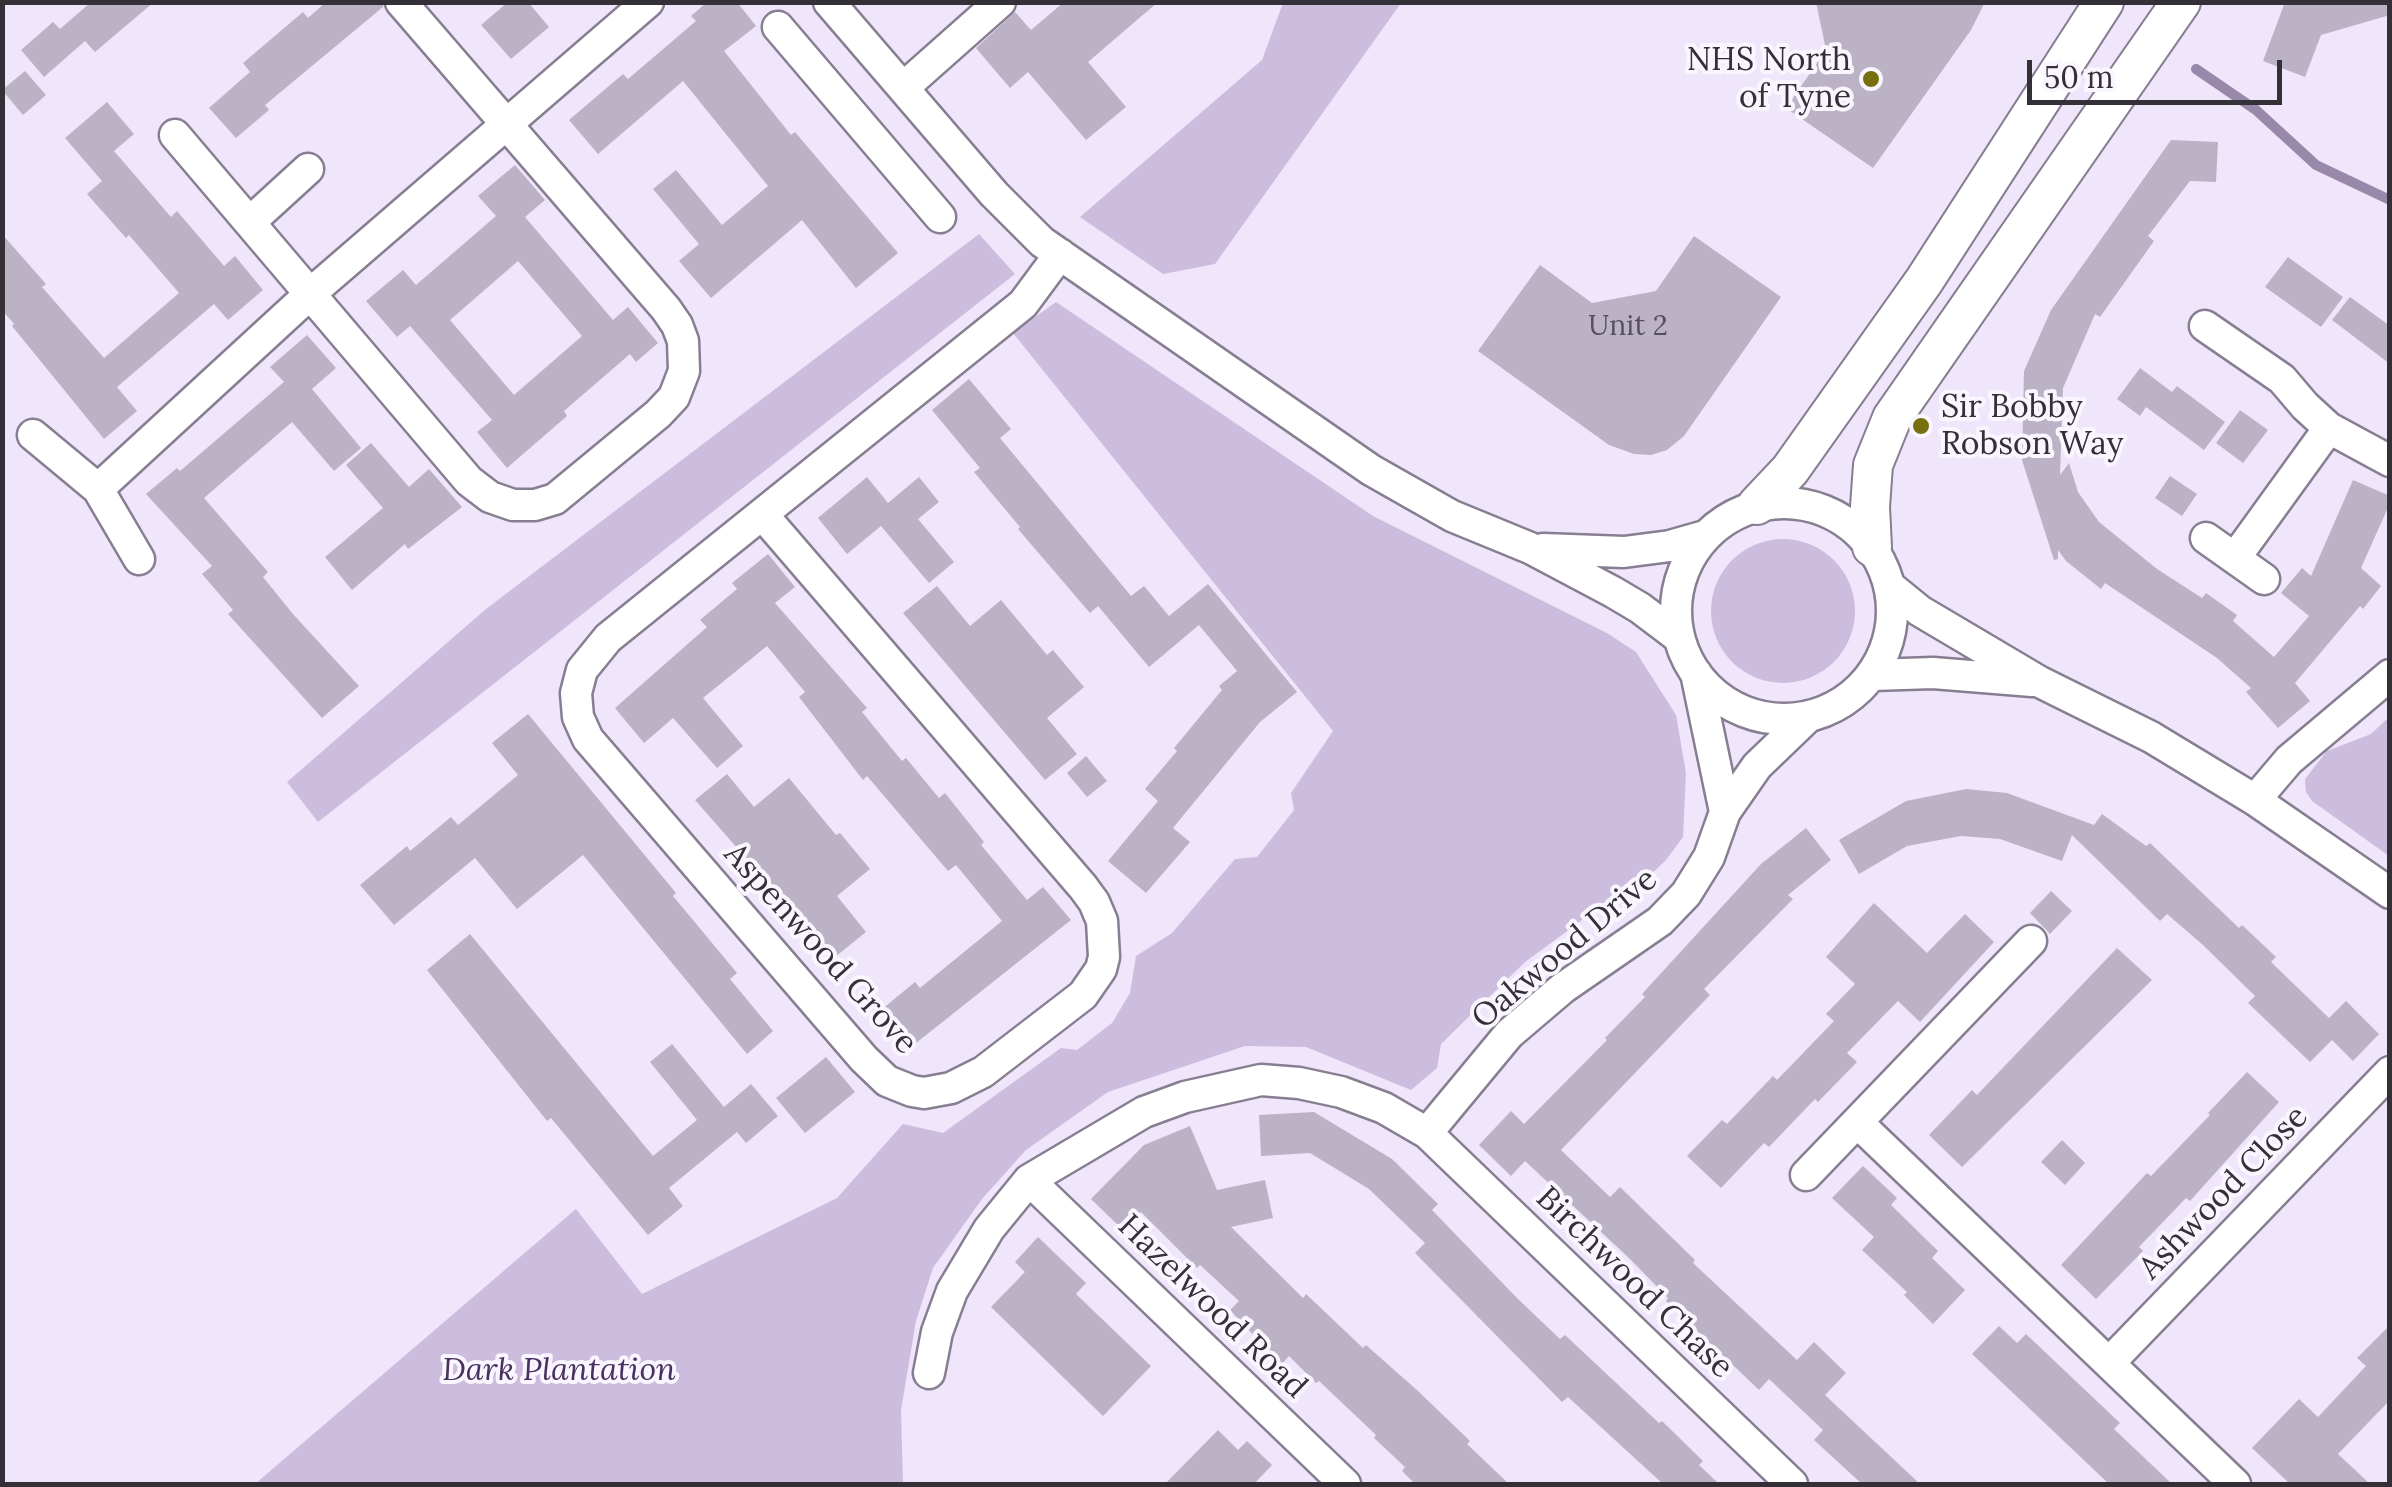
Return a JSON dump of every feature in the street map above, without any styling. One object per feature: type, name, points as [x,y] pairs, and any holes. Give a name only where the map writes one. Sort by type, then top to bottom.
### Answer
[{"type":"street","points":[[175,135],[468,481],[500,501],[524,506],[554,499],[674,397],[684,370],[683,341],[677,324],[401,2]]},
{"type":"street","points":[[98,489],[311,293],[648,2]]},
{"type":"street","points":[[902,88],[1000,2]]},
{"type":"street","points":[[1757,505],[1790,470],[1924,281],[2104,2]]},
{"type":"street","points":[[1872,547],[1873,465],[1892,418],[2180,2]]},
{"type":"street","points":[[802,54],[836,11],[1013,216],[1060,254],[1372,470],[1452,516],[1530,548],[1640,608],[1677,636]]},
{"type":"street","points":[[778,27],[940,217]]},
{"type":"street","points":[[917,190],[960,154]]},
{"type":"street","points":[[250,222],[308,169]]},
{"type":"street","name":"Aspenwood Grove","points":[[762,514],[1083,887],[1102,921],[1101,969],[1083,995],[983,1072],[951,1088],[912,1091],[876,1072],[596,749],[578,717],[578,680],[598,647],[762,514],[1023,304],[1060,254]]},
{"type":"street","points":[[2205,326],[2282,379],[2330,428],[2390,461]]},
{"type":"street","points":[[2235,558],[2330,428]]},
{"type":"street","points":[[33,435],[98,489],[139,559]]},
{"type":"street","points":[[1530,548],[1624,552],[1670,546],[1705,536],[1738,512],[1757,505],[1800,505],[1822,512],[1856,532],[1872,547],[1885,566],[1892,588],[1894,619],[1888,649],[1873,675],[1834,708],[1810,716],[1772,716],[1738,706],[1715,692],[1696,672],[1677,636],[1674,618],[1679,581],[1705,536]]},
{"type":"street","points":[[2206,538],[2264,580]]},
{"type":"street","points":[[1892,588],[1920,611],[2040,682],[2152,737],[2255,800],[2390,893]]},
{"type":"street","points":[[1696,672],[1725,812]]},
{"type":"street","points":[[1873,675],[1921,673],[2040,682]]},
{"type":"street","points":[[2255,800],[2289,760],[2390,674]]},
{"type":"street","name":"Oakwood Drive","points":[[1427,1133],[1509,1034],[1563,988],[1660,921],[1686,894],[1709,857],[1725,812],[1756,766],[1810,716]]},
{"type":"street","points":[[1806,1175],[2031,940]]},
{"type":"street","name":"Ashwood Close","points":[[2109,1364],[2390,1072]]},
{"type":"street","points":[[929,1373],[937,1332],[952,1291],[989,1229],[1029,1180],[1144,1112],[1185,1096],[1261,1080],[1340,1092],[1384,1108],[1427,1133]]},
{"type":"street","points":[[1857,1122],[2235,1484]]},
{"type":"street","name":"Birchwood Chase","points":[[1427,1133],[1792,1484]]},
{"type":"street","name":"Hazelwood Road","points":[[1029,1180],[1346,1484]]},
{"type":"green space","points":[[1283,3],[1401,3],[1215,264],[1163,274],[1080,217],[1262,60]]},
{"type":"green space","points":[[979,234],[1015,274],[318,822],[287,782],[486,609]]},
{"type":"green space","name":"Dark Plantation","points":[[1056,302],[1373,516],[1607,633],[1636,652],[1676,715],[1686,773],[1683,837],[1645,880],[1525,962],[1441,1044],[1437,1068],[1411,1090],[1306,1047],[1245,1046],[1108,1092],[1026,1150],[982,1199],[933,1268],[916,1321],[901,1410],[903,1484],[255,1484],[576,1209],[642,1294],[837,1198],[903,1124],[943,1133],[1061,1048],[1077,1050],[1112,1023],[1130,993],[1136,956],[1172,933],[1235,859],[1257,857],[1294,810],[1291,793],[1333,731],[1013,333]]},
{"type":"green space","points":[[1783,539],[1811,544],[1834,560],[1850,583],[1855,611],[1850,639],[1834,662],[1811,678],[1783,683],[1755,678],[1732,662],[1716,639],[1711,611],[1716,583],[1732,560],[1755,544]]},
{"type":"green space","points":[[2389,717],[2389,856],[2312,801],[2305,779],[2327,751],[2371,734]]},
{"type":"building","points":[[91,2],[154,2],[95,52],[85,41],[44,77],[21,50],[53,22],[60,29]]},
{"type":"building","points":[[326,2],[383,2],[383,7],[265,105],[269,110],[236,138],[209,108],[250,72],[243,63],[303,12],[308,18]]},
{"type":"building","points":[[508,2],[528,2],[549,27],[511,59],[481,25]]},
{"type":"building","points":[[707,2],[737,2],[756,26],[724,51],[791,135],[795,132],[898,253],[856,288],[802,220],[711,298],[679,261],[699,244],[653,189],[676,170],[722,225],[768,186],[683,81],[598,154],[569,120],[623,74],[628,79],[696,21],[691,16]]},
{"type":"building","points":[[1064,2],[1158,2],[1088,62],[1126,107],[1086,140],[1028,72],[1010,88],[976,48],[1015,12],[1031,30]]},
{"type":"building","name":"NHS North of Tyne","points":[[1816,2],[1985,2],[1971,30],[1873,168],[1786,108],[1826,50]]},
{"type":"building","points":[[2285,2],[2390,2],[2390,15],[2321,35],[2305,77],[2263,61]]},
{"type":"building","points":[[25,71],[46,95],[23,115],[2,90]]},
{"type":"building","points":[[107,102],[134,134],[114,151],[171,217],[177,211],[224,266],[235,256],[263,290],[228,320],[214,304],[117,387],[137,411],[104,439],[2,310],[2,234],[104,358],[179,293],[87,194],[102,181],[65,138]]},
{"type":"building","points":[[2171,140],[2218,142],[2216,182],[2190,181],[2148,236],[2154,241],[2100,317],[2095,314],[2063,388],[2060,475],[2069,463],[2078,492],[2099,522],[2157,569],[2202,598],[2206,593],[2237,615],[2233,621],[2274,657],[2309,616],[2281,593],[2302,568],[2311,576],[2353,480],[2390,496],[2361,568],[2381,586],[2295,683],[2310,701],[2278,728],[2246,692],[2251,688],[2217,658],[2105,583],[2101,589],[2058,550],[2058,559],[2054,560],[2022,460],[2024,371],[2051,310]]},
{"type":"building","points":[[515,165],[545,200],[525,217],[613,320],[628,307],[658,343],[636,362],[630,354],[564,411],[567,416],[507,468],[477,432],[492,420],[410,326],[397,337],[366,301],[403,270],[416,285],[496,216],[478,196]],"holes":[[[518,261],[582,336],[514,395],[450,320]]]},
{"type":"building","points":[[1694,236],[1781,297],[1684,436],[1667,450],[1651,455],[1634,454],[1609,445],[1478,351],[1540,265],[1592,303],[1656,291]]},
{"type":"building","points":[[2288,257],[2343,297],[2321,327],[2265,287]]},
{"type":"building","points":[[2350,297],[2390,326],[2390,364],[2332,320]]},
{"type":"building","points":[[307,335],[336,368],[312,389],[361,448],[334,471],[292,422],[204,498],[268,572],[263,577],[293,614],[359,686],[322,718],[228,614],[233,610],[202,574],[212,566],[146,494],[177,468],[180,471],[284,382],[270,367]]},
{"type":"building","points":[[2140,368],[2172,392],[2177,386],[2225,422],[2204,450],[2146,407],[2140,416],[2117,399]]},
{"type":"building","points":[[969,379],[1011,429],[1000,438],[1131,596],[1144,586],[1169,616],[1208,584],[1297,692],[1260,722],[1173,828],[1190,842],[1146,893],[1108,861],[1158,801],[1145,789],[1222,690],[1219,686],[1237,671],[1199,625],[1149,667],[1098,606],[1090,613],[1018,529],[974,472],[980,468],[932,410]]},
{"type":"building","points":[[2240,410],[2268,430],[2243,463],[2216,443]]},
{"type":"building","points":[[371,443],[409,487],[429,469],[462,507],[408,549],[405,544],[352,590],[325,557],[383,508],[346,465]]},
{"type":"building","points":[[2170,476],[2197,494],[2182,516],[2155,498]]},
{"type":"building","points":[[867,477],[888,503],[919,477],[939,502],[918,519],[954,562],[929,583],[881,526],[847,554],[818,518]]},
{"type":"building","points":[[768,554],[795,587],[775,603],[867,708],[862,712],[902,761],[906,758],[939,798],[945,793],[984,842],[981,845],[1027,900],[1043,887],[1071,920],[911,1047],[881,1010],[915,982],[920,988],[1002,921],[956,865],[948,871],[867,776],[863,780],[799,697],[805,692],[767,646],[703,698],[743,746],[717,768],[673,718],[644,743],[615,708],[707,627],[700,620],[737,589],[732,583]]},
{"type":"building","points":[[937,586],[970,626],[1001,600],[1047,655],[1053,650],[1084,687],[1047,718],[1077,754],[1045,780],[903,613]]},
{"type":"building","points":[[528,714],[737,973],[730,979],[773,1031],[747,1054],[583,855],[517,909],[475,858],[394,925],[360,885],[407,846],[410,851],[451,817],[458,825],[518,775],[492,743]]},
{"type":"building","points":[[1086,756],[1107,781],[1087,797],[1067,773]]},
{"type":"building","points":[[727,774],[754,807],[789,778],[870,869],[837,896],[866,932],[835,957],[695,800]]},
{"type":"building","points":[[1966,789],[2007,793],[2094,825],[2102,814],[2146,846],[2150,843],[2239,928],[2242,925],[2276,957],[2271,962],[2329,1018],[2346,1001],[2379,1034],[2353,1061],[2332,1040],[2310,1062],[2248,1003],[2255,996],[2203,945],[2167,914],[2160,921],[2072,835],[2062,861],[2000,839],[1961,836],[1907,846],[1859,874],[1839,840],[1906,801]]},
{"type":"building","points":[[1806,828],[1831,860],[1788,895],[1793,899],[1704,989],[1710,995],[1561,1150],[1610,1197],[1620,1187],[1695,1260],[1693,1263],[1797,1360],[1814,1342],[1846,1373],[1825,1395],[1920,1484],[1862,1484],[1814,1440],[1823,1430],[1769,1379],[1759,1390],[1666,1301],[1668,1298],[1630,1259],[1525,1161],[1511,1176],[1479,1145],[1511,1111],[1524,1124],[1607,1040],[1645,997],[1642,994],[1761,864]]},
{"type":"building","points":[[2051,891],[2072,911],[2050,934],[2030,913]]},
{"type":"building","points":[[1874,903],[1927,953],[1965,914],[1994,942],[1920,1022],[1898,1001],[1847,1053],[1857,1062],[1769,1147],[1764,1143],[1721,1188],[1687,1156],[1722,1120],[1727,1124],[1773,1076],[1777,1080],[1834,1021],[1826,1014],[1855,984],[1826,957]]},
{"type":"building","points":[[470,934],[653,1156],[697,1120],[650,1062],[672,1044],[724,1107],[751,1084],[778,1116],[746,1143],[737,1132],[669,1188],[683,1206],[648,1235],[551,1118],[547,1121],[427,970]]},
{"type":"building","points":[[2117,948],[2152,980],[1962,1167],[1929,1135],[1972,1090],[1977,1095]]},
{"type":"building","points":[[826,1057],[855,1092],[805,1133],[776,1098]]},
{"type":"building","points":[[2247,1072],[2279,1102],[2190,1201],[2186,1198],[2139,1247],[2143,1251],[2096,1299],[2061,1265],[2147,1173],[2151,1176],[2210,1115]]},
{"type":"building","points":[[1314,1112],[1392,1159],[1438,1204],[1432,1210],[1517,1298],[1560,1339],[1565,1335],[1659,1423],[1662,1421],[1703,1461],[1699,1465],[1719,1484],[1663,1484],[1568,1397],[1562,1402],[1415,1253],[1425,1243],[1369,1189],[1310,1153],[1261,1156],[1259,1115]]},
{"type":"building","points":[[1190,1126],[1217,1190],[1265,1180],[1273,1218],[1231,1227],[1303,1298],[1306,1294],[1363,1348],[1366,1345],[1418,1391],[1509,1484],[1415,1484],[1402,1471],[1405,1467],[1374,1438],[1376,1435],[1319,1381],[1316,1383],[1289,1356],[1282,1364],[1230,1310],[1239,1301],[1200,1265],[1197,1268],[1141,1212],[1124,1231],[1091,1199],[1144,1145]]},
{"type":"building","points":[[2062,1140],[2085,1163],[2065,1185],[2041,1162]]},
{"type":"building","points":[[1863,1166],[1897,1198],[1891,1205],[1938,1251],[1932,1258],[1965,1290],[1933,1324],[1904,1295],[1907,1292],[1862,1250],[1874,1237],[1832,1198]]},
{"type":"building","points":[[1038,1237],[1086,1283],[1076,1294],[1151,1366],[1103,1416],[991,1307],[1025,1272],[1015,1262]]},
{"type":"building","points":[[2390,1325],[2390,1400],[2338,1454],[2370,1484],[2290,1484],[2252,1448],[2299,1399],[2318,1417],[2366,1366],[2357,1358]]},
{"type":"building","points":[[1999,1326],[2017,1343],[2026,1334],[2120,1423],[2114,1429],[2172,1484],[2109,1484],[1972,1354]]},
{"type":"building","points":[[1218,1430],[1238,1450],[1247,1441],[1272,1465],[1254,1484],[1165,1484]]},
{"type":"waterway","points":[[2196,69],[2256,110],[2316,165],[2390,200]]},
{"type":"place","name":"NHS North of Tyne","points":[[1871,79]]},
{"type":"place","name":"Sir Bobby Robson Way","points":[[1921,426]]}]
